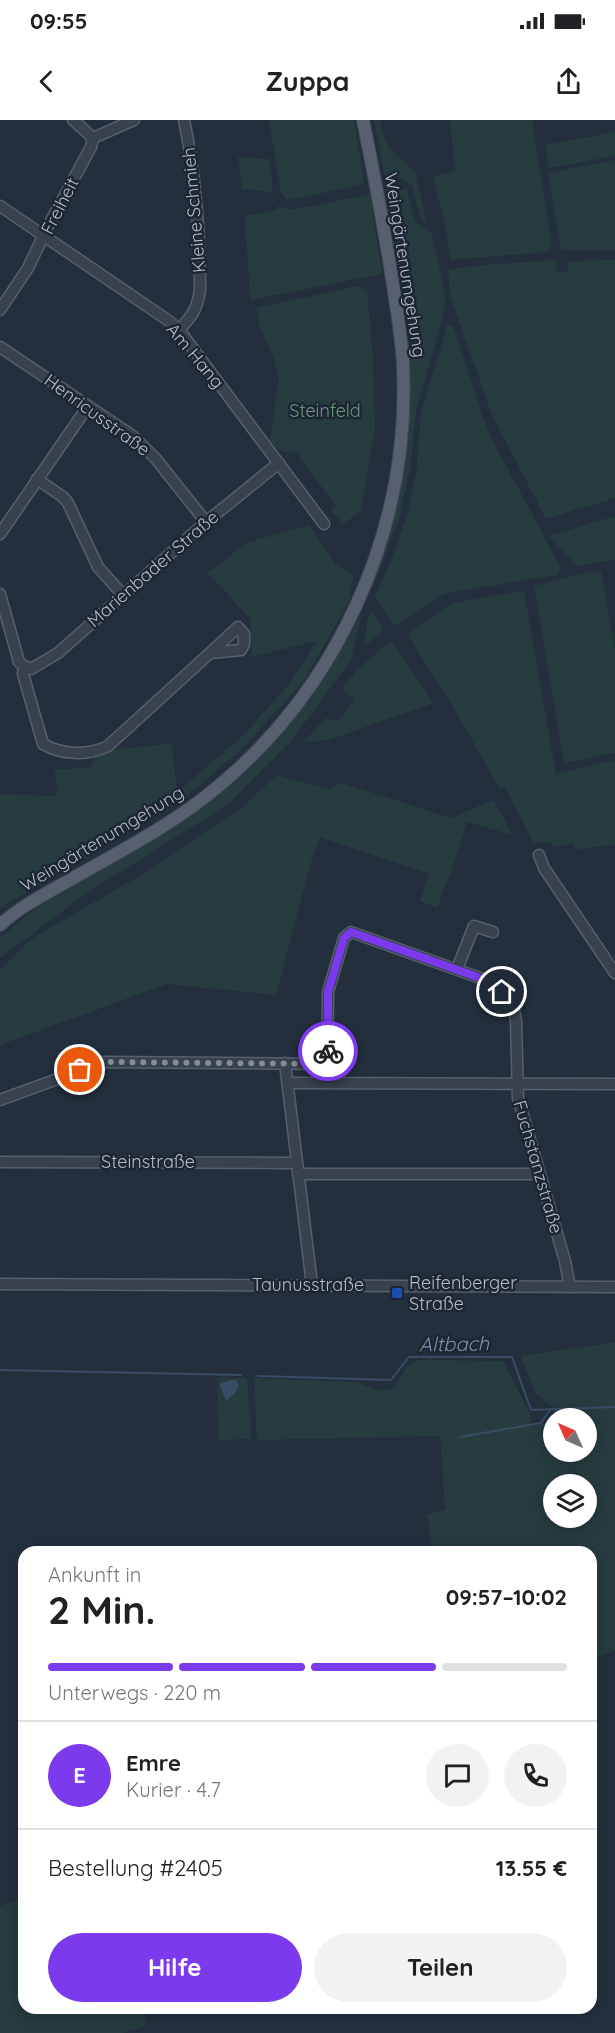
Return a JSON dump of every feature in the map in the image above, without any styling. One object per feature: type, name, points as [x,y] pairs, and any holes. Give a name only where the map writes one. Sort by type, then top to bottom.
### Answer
[{"type":"main road","name":"Weingärtenumgehung","points":[[3,921],[46,893],[167,824],[206,796],[242,765],[275,731],[305,694],[331,655],[365,586],[387,523],[401,443],[404,392],[399,321],[363,120]]},
{"type":"street","points":[[73,120],[93,138],[134,120]]},
{"type":"street","name":"Kleine Schmieh","points":[[178,330],[193,315],[198,304],[200,290],[197,200],[184,120]]},
{"type":"street","name":"Freiheit","points":[[0,310],[28,268],[91,147],[93,138]]},
{"type":"street","name":"Am Hang","points":[[0,206],[169,321],[324,524]]},
{"type":"street","name":"Henricusstraße","points":[[0,346],[146,447],[206,522]]},
{"type":"street","points":[[0,534],[88,406]]},
{"type":"street","name":"Marienbader Straße","points":[[24,666],[31,669],[58,653],[206,522],[279,463]]},
{"type":"street","points":[[37,479],[68,503],[98,567],[123,595]]},
{"type":"street","points":[[0,594],[20,662],[24,666],[23,674],[43,744],[53,750],[91,752],[108,746],[210,653]]},
{"type":"street","points":[[538,855],[544,868],[615,973]]},
{"type":"street","points":[[457,969],[474,926],[493,932]]},
{"type":"street","name":"Fuchstanzstraße","points":[[327,1083],[328,992],[344,938],[351,932],[457,969],[492,984],[502,992],[514,1010],[516,1021],[518,1098],[562,1251],[570,1287]]},
{"type":"street","points":[[0,1100],[104,1062],[328,1064]]},
{"type":"street","points":[[285,1063],[312,1285]]},
{"type":"street","points":[[289,1083],[615,1084]]},
{"type":"street","name":"Steinstraße","points":[[0,1162],[540,1173]]},
{"type":"street","name":"Taunusstraße","points":[[0,1284],[615,1287]]},
{"type":"green space","points":[[269,120],[354,120],[364,184],[296,199],[285,198],[281,192]]},
{"type":"green space","points":[[374,120],[380,120],[388,146],[415,172],[427,223],[421,217],[411,184],[397,177],[385,180]]},
{"type":"green space","points":[[450,120],[532,120],[552,246],[548,252],[450,260],[446,228],[433,177],[455,171]]},
{"type":"green space","points":[[615,132],[615,156],[549,168],[545,145]]},
{"type":"green space","points":[[238,157],[269,159],[273,192],[242,189]]},
{"type":"green space","points":[[615,160],[615,250],[561,250],[548,173]]},
{"type":"green space","points":[[397,185],[407,190],[415,222],[431,233],[445,297],[442,320],[416,411],[411,462],[400,516],[372,589],[370,588],[388,534],[410,410],[408,331],[384,190]]},
{"type":"green space","points":[[370,194],[382,274],[250,300],[245,216],[276,210],[278,206],[292,210]]},
{"type":"green space","points":[[555,260],[557,273],[568,271],[568,261],[615,260],[615,498],[546,519],[492,415],[450,296],[448,270]]},
{"type":"green space","name":"Steinfeld","points":[[358,286],[367,292],[373,359],[375,427],[361,511],[343,524],[330,510],[336,506],[295,451],[281,450],[270,441],[279,377],[260,327],[256,308]]},
{"type":"green space","points":[[453,325],[483,418],[496,447],[561,568],[558,575],[443,594],[395,626],[375,596],[390,564],[407,515],[416,475],[421,413],[447,326]]},
{"type":"green space","points":[[615,516],[615,560],[577,566],[548,536]]},
{"type":"green space","points":[[309,525],[336,564],[353,575],[350,600],[303,682],[242,749],[181,801],[0,908],[0,794],[54,796],[58,791],[54,770],[90,767],[95,755],[112,750],[172,743],[177,793],[241,737],[285,689],[317,641],[252,657],[250,618],[207,573],[248,542]]},
{"type":"green space","points":[[601,571],[615,650],[615,753],[564,763],[534,586]]},
{"type":"green space","points":[[524,591],[556,774],[615,760],[615,845],[574,849],[573,843],[554,847],[549,842],[534,844],[505,787],[499,788],[458,715],[407,634],[453,603]]},
{"type":"green space","points":[[371,609],[384,630],[364,647],[368,617]]},
{"type":"green space","points":[[362,612],[351,660],[288,745],[227,805],[88,892],[0,958],[0,938],[38,906],[183,820],[244,774],[293,720]]},
{"type":"green space","points":[[391,641],[434,703],[328,740],[304,742],[325,718],[338,721],[354,701],[342,688],[360,667]]},
{"type":"green space","points":[[277,775],[328,789],[342,783],[451,818],[493,800],[513,835],[467,822],[437,908],[420,901],[429,874],[320,837],[311,862],[276,995],[167,984],[0,1045],[0,970],[31,939],[153,868],[241,808]]},
{"type":"green space","points":[[615,1342],[615,1650],[597,1658],[597,1546],[432,1546],[427,1514],[445,1510],[440,1436],[257,1440],[254,1378],[356,1382],[381,1391],[394,1387],[408,1365],[417,1360],[503,1361],[531,1415],[530,1427],[543,1423],[543,1462],[597,1462],[597,1408],[554,1408],[535,1393],[521,1356]]},
{"type":"green space","points":[[217,1378],[247,1378],[251,1439],[218,1440]]},
{"type":"green space","points":[[18,1899],[18,2014],[144,2014],[146,2026],[122,2033],[0,2033],[0,1906]]},
{"type":"water","points":[[236,1380],[239,1385],[235,1393],[226,1401],[220,1385]]},
{"type":"waterway","name":"Altbach","points":[[258,1376],[391,1380],[409,1357],[512,1357],[531,1410],[615,1407]]},
{"type":"waterway","name":"Altbach","points":[[0,1370],[241,1375]]},
{"type":"waterway","name":"Altbach","points":[[460,1437],[541,1423],[543,1420]]},
{"type":"way so far","points":[[80,1070],[100,1062],[328,1064],[328,1051]]},
{"type":"place","name":"Reifenberger Straße","points":[[397,1293]]},
{"type":"route","points":[[328,1051],[328,992],[344,938],[351,932],[483,979],[502,992]]}]
